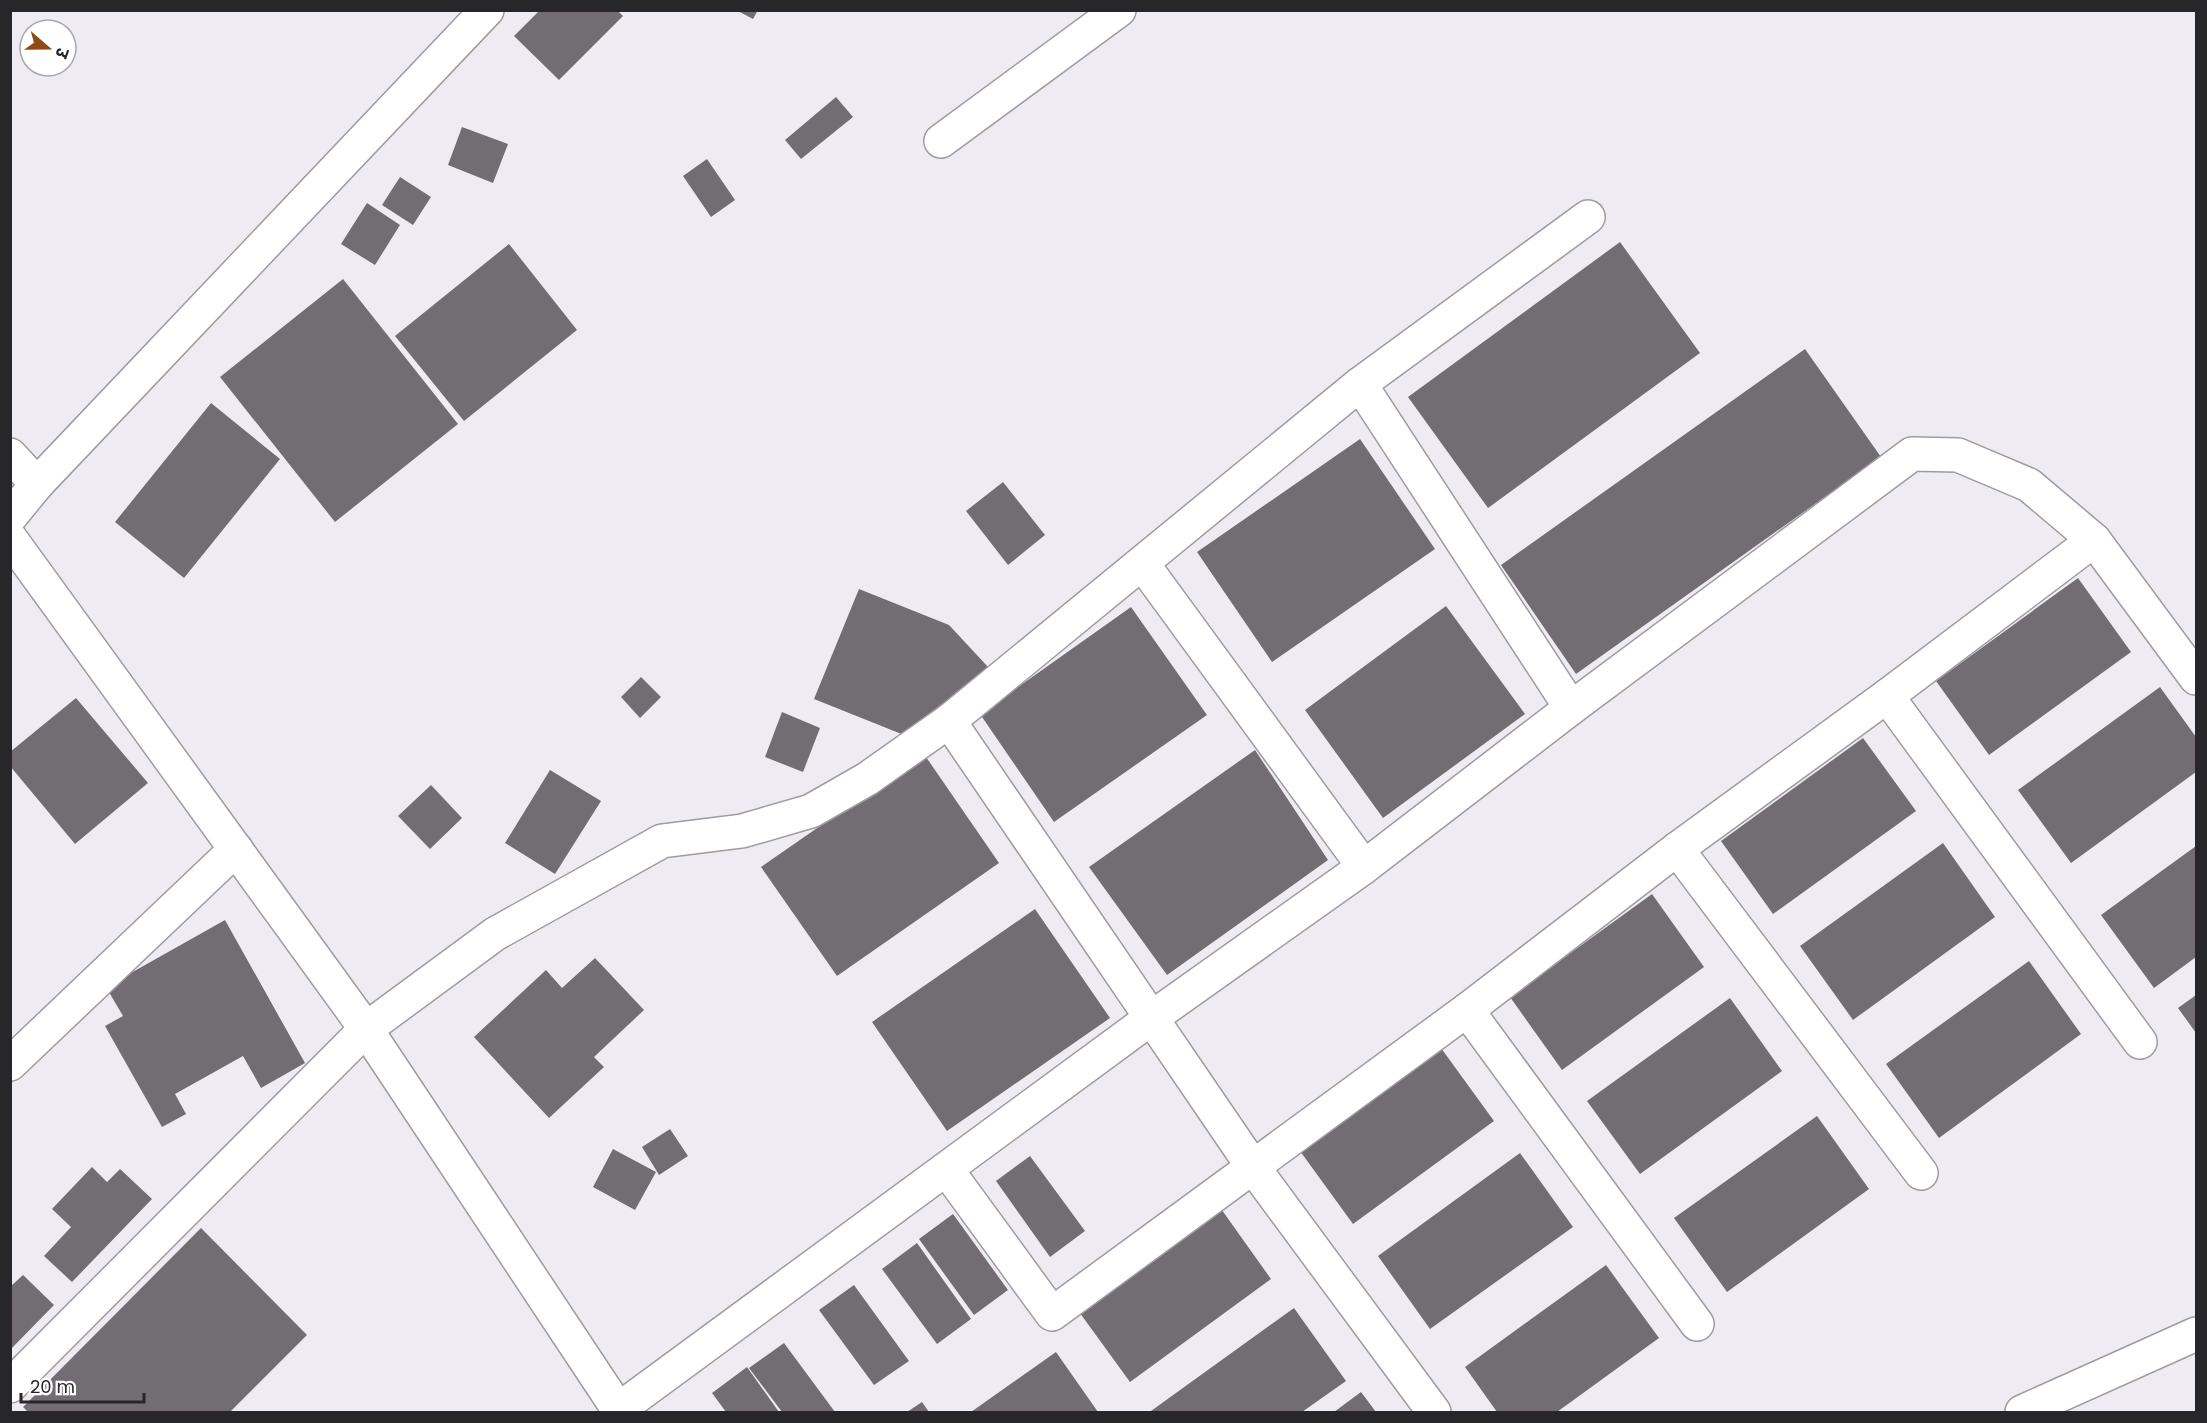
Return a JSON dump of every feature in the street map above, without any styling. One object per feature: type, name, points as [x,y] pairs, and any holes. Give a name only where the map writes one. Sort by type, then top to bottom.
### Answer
[{"type":"street","points":[[10,517],[38,484],[487,10]]},
{"type":"street","points":[[941,141],[1119,10]]},
{"type":"street","points":[[10,1386],[366,1029],[495,934],[662,841],[741,831],[811,811],[867,779],[949,721],[1360,384],[1588,217]]},
{"type":"street","points":[[1360,384],[1571,708]]},
{"type":"street","points":[[10,538],[366,1029],[619,1411],[1150,1019],[1364,867],[1571,708],[1912,454],[1958,455],[2030,485],[2094,540],[2196,678]]},
{"type":"street","points":[[10,455],[38,484]]},
{"type":"street","points":[[947,1170],[1052,1314],[1467,1010],[1677,849],[1887,696],[2094,540]]},
{"type":"street","points":[[1142,563],[1364,867]]},
{"type":"street","points":[[1887,696],[2140,1042]]},
{"type":"street","points":[[949,721],[1253,1167],[1434,1413]]},
{"type":"street","points":[[10,1064],[237,849]]},
{"type":"street","points":[[1677,849],[1921,1173]]},
{"type":"street","points":[[1467,1010],[1697,1324]]},
{"type":"street","points":[[2022,1413],[2196,1334]]},
{"type":"building","points":[[540,10],[617,10],[623,16],[559,80],[514,36]]},
{"type":"building","points":[[736,10],[758,10],[753,19]]},
{"type":"building","points":[[836,97],[853,117],[801,159],[785,140]]},
{"type":"building","points":[[462,127],[508,144],[493,183],[448,165]]},
{"type":"building","points":[[707,159],[735,200],[711,217],[683,176]]},
{"type":"building","points":[[400,177],[431,197],[413,225],[382,205]]},
{"type":"building","points":[[367,203],[400,225],[375,265],[341,244]]},
{"type":"building","points":[[1620,242],[1700,353],[1488,508],[1408,397]]},
{"type":"building","points":[[509,244],[577,330],[464,421],[395,336]]},
{"type":"building","points":[[343,279],[458,424],[335,522],[220,377]]},
{"type":"building","points":[[1805,349],[1881,457],[1576,674],[1501,565]]},
{"type":"building","points":[[211,403],[280,459],[184,578],[115,522]]},
{"type":"building","points":[[1360,439],[1435,549],[1272,662],[1197,552]]},
{"type":"building","points":[[1003,482],[1045,535],[1008,565],[966,511]]},
{"type":"building","points":[[2078,578],[2131,652],[1989,755],[1936,681]]},
{"type":"building","points":[[859,589],[949,625],[989,668],[914,739],[814,699]]},
{"type":"building","points":[[1446,606],[1525,714],[1383,818],[1305,710]]},
{"type":"building","points":[[1131,607],[1207,715],[1054,822],[980,714]]},
{"type":"building","points":[[641,677],[661,697],[640,718],[621,697]]},
{"type":"building","points":[[2160,687],[2196,737],[2196,772],[2071,863],[2018,790]]},
{"type":"building","points":[[76,698],[148,783],[75,844],[10,766],[10,752]]},
{"type":"building","points":[[782,712],[820,728],[803,772],[765,757]]},
{"type":"building","points":[[1863,738],[1916,811],[1773,914],[1721,841]]},
{"type":"building","points":[[1255,750],[1328,860],[1167,975],[1089,867]]},
{"type":"building","points":[[924,754],[999,863],[837,976],[761,867]]},
{"type":"building","points":[[550,770],[601,801],[555,874],[505,843]]},
{"type":"building","points":[[431,785],[462,818],[430,849],[398,816]]},
{"type":"building","points":[[1943,843],[1995,917],[1853,1020],[1800,946]]},
{"type":"building","points":[[2196,846],[2196,957],[2154,988],[2101,915]]},
{"type":"building","points":[[1652,894],[1704,967],[1562,1070],[1510,997]]},
{"type":"building","points":[[1035,909],[1110,1018],[947,1131],[872,1022]]},
{"type":"building","points":[[225,920],[305,1063],[261,1088],[243,1056],[175,1094],[186,1114],[162,1127],[105,1026],[123,1016],[106,987]]},
{"type":"building","points":[[595,958],[644,1010],[594,1057],[604,1067],[549,1118],[474,1037],[546,970],[562,988]]},
{"type":"building","points":[[2029,961],[2081,1034],[1939,1138],[1886,1064]]},
{"type":"building","points":[[2196,995],[2196,1033],[2178,1008]]},
{"type":"building","points":[[1730,998],[1782,1071],[1640,1174],[1587,1101]]},
{"type":"building","points":[[1441,1048],[1494,1121],[1353,1224],[1300,1151]]},
{"type":"building","points":[[1817,1116],[1869,1189],[1727,1292],[1674,1218]]},
{"type":"building","points":[[670,1129],[688,1156],[659,1175],[642,1147]]},
{"type":"building","points":[[613,1149],[656,1172],[635,1210],[593,1187]]},
{"type":"building","points":[[1520,1153],[1573,1227],[1430,1329],[1378,1256]]},
{"type":"building","points":[[1030,1156],[1085,1231],[1050,1257],[996,1181]]},
{"type":"building","points":[[92,1167],[107,1182],[120,1169],[152,1199],[72,1282],[44,1256],[71,1227],[52,1209]]},
{"type":"building","points":[[1219,1206],[1271,1279],[1130,1382],[1077,1309]]},
{"type":"building","points":[[953,1214],[1008,1290],[974,1315],[919,1239]]},
{"type":"building","points":[[201,1228],[307,1335],[230,1412],[28,1412],[23,1407]]},
{"type":"building","points":[[917,1243],[971,1319],[937,1344],[882,1269]]},
{"type":"building","points":[[1606,1265],[1659,1338],[1557,1412],[1497,1412],[1465,1367]]},
{"type":"building","points":[[23,1275],[54,1305],[10,1350],[10,1287]]},
{"type":"building","points":[[854,1285],[909,1361],[874,1385],[819,1310]]},
{"type":"building","points":[[1294,1308],[1346,1381],[1302,1412],[1151,1411]]},
{"type":"building","points":[[784,1343],[835,1412],[782,1412],[749,1368]]},
{"type":"building","points":[[1056,1352],[1098,1412],[971,1412]]},
{"type":"building","points":[[747,1367],[779,1412],[726,1412],[712,1393]]},
{"type":"building","points":[[1361,1392],[1376,1412],[1334,1412]]},
{"type":"building","points":[[922,1402],[929,1412],[907,1412]]}]
